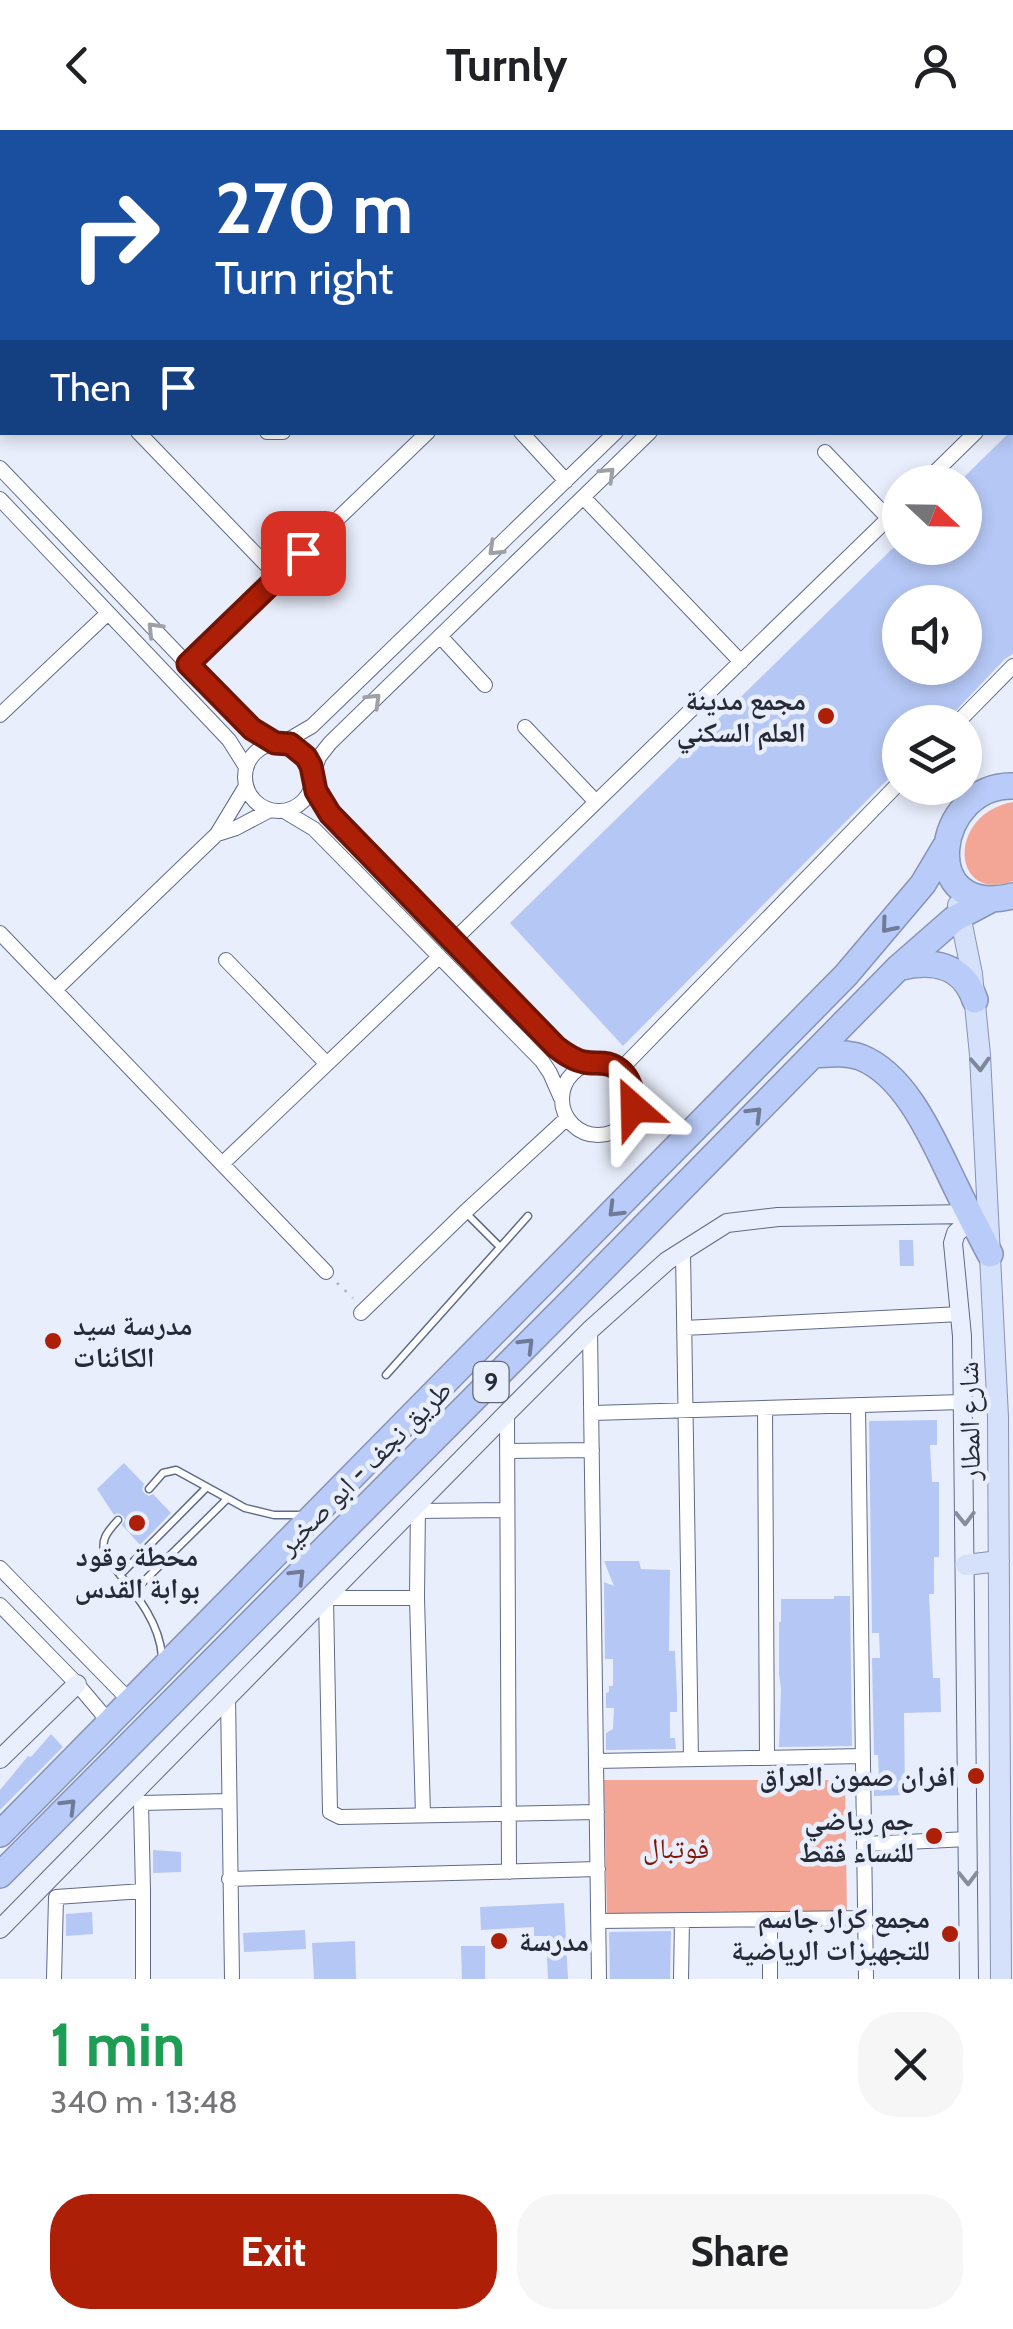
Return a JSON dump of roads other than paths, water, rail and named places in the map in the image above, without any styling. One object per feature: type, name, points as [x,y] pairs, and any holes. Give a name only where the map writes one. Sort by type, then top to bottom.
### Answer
[{"type":"highway","name":"9","points":[[1002,898],[978,898],[965,892],[955,881],[946,856],[953,825],[961,812],[982,794],[1009,783]]},
{"type":"highway","name":"طريق نجف - ابو صخير","points":[[0,1834],[846,975],[946,856]]},
{"type":"highway","name":"طريق نجف - ابو صخير","points":[[0,1876],[898,968],[960,914],[1002,898]]},
{"type":"highway","points":[[898,968],[926,963],[949,969],[971,987],[976,1000]]},
{"type":"highway","points":[[814,1055],[858,1057],[881,1069],[901,1091],[920,1116],[990,1254]]},
{"type":"main road","name":"شارع المطار","points":[[946,856],[976,1000],[997,1399],[1000,1979]]},
{"type":"main road","points":[[0,1929],[50,1890],[140,1796],[228,1695],[418,1508],[590,1330],[667,1261],[727,1224],[744,1221],[778,1217],[971,1217]]},
{"type":"main road","points":[[969,1979],[961,1314],[953,1244],[956,1233],[971,1217]]},
{"type":"main road","points":[[966,1565],[998,1561]]},
{"type":"main road","points":[[0,1759],[77,1684]]},
{"type":"street","points":[[141,435],[278,577]]},
{"type":"street","points":[[188,664],[425,435]]},
{"type":"street","points":[[524,435],[566,481]]},
{"type":"street","points":[[246,766],[257,750],[312,726],[613,435]]},
{"type":"street","points":[[217,834],[277,810],[295,807],[304,800],[319,757],[330,742],[647,435]]},
{"type":"street","points":[[942,465],[973,435]]},
{"type":"street","points":[[825,452],[882,512]]},
{"type":"street","points":[[0,468],[241,720],[279,743],[299,749],[306,757],[319,799],[330,814],[556,1047],[576,1060],[610,1064],[620,1070],[629,1080],[634,1108],[617,1131],[603,1136],[576,1130],[566,1119],[561,1098],[542,1061],[314,829],[259,805],[251,797],[246,786],[246,766],[229,740],[0,499]]},
{"type":"street","points":[[584,497],[740,662]]},
{"type":"street","points":[[454,941],[882,524]]},
{"type":"street","points":[[0,715],[108,613]]},
{"type":"street","points":[[440,636],[485,685]]},
{"type":"street","points":[[975,705],[1013,666]]},
{"type":"street","points":[[526,727],[596,802]]},
{"type":"street","points":[[54,990],[217,834],[246,786]]},
{"type":"street","points":[[620,1070],[882,801]]},
{"type":"street","points":[[0,933],[326,1272]]},
{"type":"street","points":[[222,1164],[439,957]]},
{"type":"street","points":[[226,960],[327,1064]]},
{"type":"street","points":[[561,1098],[569,1076],[588,1064]]},
{"type":"street","points":[[363,1311],[566,1119]]},
{"type":"street","points":[[683,1251],[691,1759]]},
{"type":"street","points":[[684,1328],[961,1314]]},
{"type":"street","points":[[590,1330],[599,1979]]},
{"type":"street","points":[[592,1413],[962,1402]]},
{"type":"street","points":[[858,1405],[866,1979]]},
{"type":"street","points":[[765,1408],[767,1758]]},
{"type":"street","points":[[507,1414],[509,1872]]},
{"type":"street","points":[[507,1452],[592,1450]]},
{"type":"street","points":[[422,1815],[418,1508],[507,1510]]},
{"type":"street","points":[[0,1568],[131,1702]]},
{"type":"street","points":[[417,1598],[326,1598],[330,1812],[340,1817],[597,1812]]},
{"type":"street","points":[[0,1605],[110,1723]]},
{"type":"street","points":[[228,1695],[232,1979]]},
{"type":"street","points":[[596,1761],[863,1756]]},
{"type":"street","points":[[143,1979],[140,1796],[228,1801]]},
{"type":"street","points":[[864,1844],[968,1839]]},
{"type":"street","points":[[229,1879],[598,1869]]},
{"type":"street","points":[[54,1979],[50,1890],[144,1891]]},
{"type":"street","points":[[598,1921],[865,1918]]},
{"type":"street","points":[[770,1919],[770,1979]]},
{"type":"street","points":[[681,1979],[682,1920]]},
{"type":"lane","points":[[465,1212],[500,1247]]},
{"type":"lane","points":[[386,1375],[528,1216]]},
{"type":"lane","points":[[149,1490],[163,1473],[176,1470],[245,1508],[288,1516],[317,1513]]},
{"type":"lane","points":[[120,1576],[207,1486]]},
{"type":"lane","points":[[133,1592],[227,1499]]},
{"type":"lane","points":[[118,1520],[104,1536],[103,1550],[146,1610],[160,1638],[161,1671]]},
{"type":"place","name":"مجمع مدينة العلم السكني","points":[[826,716]]},
{"type":"place","name":"مدرسة سيد الكائنات","points":[[53,1341]]},
{"type":"place","name":"محطة وقود بوابة القدس","points":[[137,1523]]},
{"type":"place","name":"افران صمون العراق","points":[[976,1776]]},
{"type":"place","name":"جم رياضي للنساء فقط","points":[[934,1836]]},
{"type":"place","name":"مجمع كرار جاسم للتجهيزات الرياضية","points":[[950,1934]]},
{"type":"place","name":"مدرسة","points":[[499,1941]]},
{"type":"park label","name":"فوتبال","points":[[676,1848]]}]
